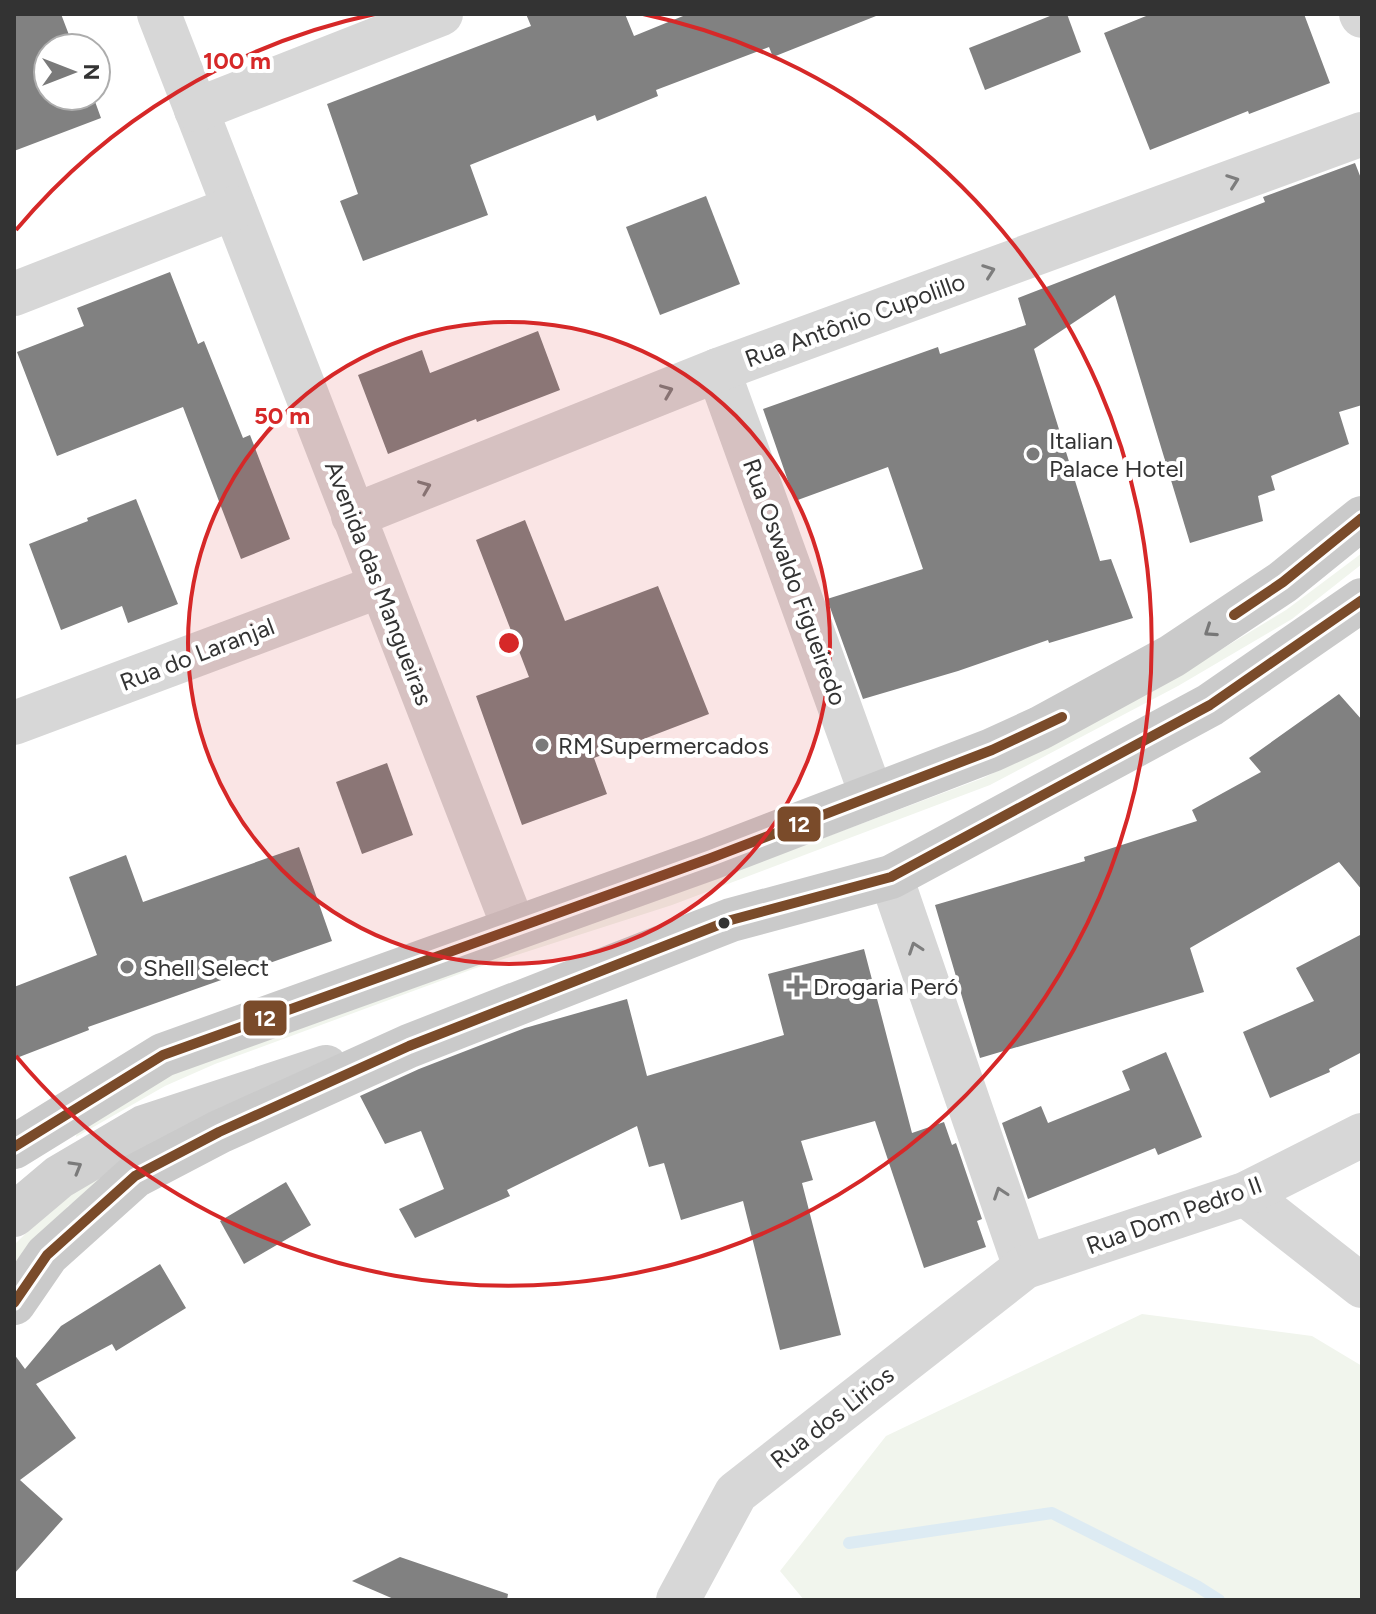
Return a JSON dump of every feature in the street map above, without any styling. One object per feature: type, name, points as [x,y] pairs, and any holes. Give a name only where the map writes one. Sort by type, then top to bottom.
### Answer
[{"type":"main road","points":[[16,1139],[163,1055],[711,858],[992,750],[1040,728],[1160,662],[1283,582],[1362,518]]},
{"type":"main road","points":[[14,1303],[47,1255],[135,1176],[219,1132],[409,1046],[731,920],[891,877],[1210,705],[1362,600]]},
{"type":"main road","points":[[14,1215],[59,1177],[144,1127],[317,1069],[409,1046]]},
{"type":"street","name":"Avenida das Mangueiras","points":[[159,14],[514,928]]},
{"type":"street","points":[[196,110],[441,14]]},
{"type":"street","name":"Rua Antônio Cupolillo","points":[[353,516],[718,370],[1362,134]]},
{"type":"street","points":[[14,294],[234,208]]},
{"type":"street","name":"Rua Oswaldo Figueiredo","points":[[718,370],[871,794]]},
{"type":"street","name":"Rua do Laranjal","points":[[14,723],[380,586]]},
{"type":"street","points":[[891,877],[1025,1267]]},
{"type":"street","name":"Rua Dom Pedro II","points":[[1025,1267],[1245,1194],[1362,1135]]},
{"type":"street","points":[[1245,1194],[1362,1286]]},
{"type":"street","name":"Rua dos Lirios","points":[[678,1600],[736,1493],[1025,1267]]},
{"type":"shaded area","points":[[1362,553],[1362,564],[1292,619],[1178,686],[990,785],[672,905],[473,969],[215,1064],[165,1086],[76,1137],[78,1125],[161,1074],[669,896],[983,778],[1069,736],[1173,679],[1286,610]]},
{"type":"shaded area","points":[[135,1164],[68,1206],[14,1281],[14,1245],[73,1187]]},
{"type":"shaded area","points":[[1142,1314],[1312,1336],[1362,1366],[1362,1600],[804,1600],[780,1571],[886,1436]]},
{"type":"building","points":[[14,14],[61,14],[68,32],[32,32],[32,112],[99,112],[101,118],[14,151]]},
{"type":"building","points":[[526,14],[625,14],[634,36],[688,14],[876,16],[773,57],[769,47],[656,90],[658,96],[597,121],[595,115],[470,165],[488,215],[363,261],[340,201],[358,194],[327,104],[531,26]]},
{"type":"building","points":[[1055,14],[1067,14],[1081,52],[985,90],[969,48]]},
{"type":"building","points":[[1151,14],[1304,14],[1330,83],[1150,150],[1104,33]]},
{"type":"building","points":[[1355,163],[1362,181],[1362,405],[1339,412],[1349,444],[1271,476],[1275,490],[1258,496],[1263,521],[1190,543],[1115,295],[1034,349],[1100,561],[1111,559],[1133,618],[1049,643],[1048,640],[863,699],[827,599],[923,569],[888,467],[795,501],[763,409],[938,347],[940,354],[1026,325],[1018,298],[1265,202],[1263,197]]},
{"type":"building","points":[[706,196],[740,284],[660,315],[626,227]]},
{"type":"building","points":[[170,272],[198,344],[204,341],[243,438],[250,435],[290,539],[241,559],[183,407],[57,456],[17,352],[84,326],[77,308]]},
{"type":"building","points":[[538,331],[560,390],[388,454],[358,375],[422,350],[430,373]]},
{"type":"building","points":[[136,499],[178,604],[128,623],[122,606],[61,630],[29,544]]},
{"type":"building","points":[[525,520],[565,621],[658,586],[709,714],[594,758],[607,794],[522,825],[476,696],[529,677],[476,540]]},
{"type":"building","points":[[1339,694],[1362,720],[1362,890],[1339,862],[1190,948],[1204,992],[980,1058],[935,905],[1085,861],[1084,857],[1197,821],[1192,810],[1261,772],[1249,758]]},
{"type":"building","points":[[387,763],[413,835],[362,854],[336,782]]},
{"type":"building","points":[[299,847],[332,941],[88,1027],[89,1030],[14,1059],[14,987],[97,955],[69,877],[126,855],[143,902]]},
{"type":"building","points":[[1362,934],[1362,1052],[1329,1069],[1330,1072],[1270,1098],[1243,1032],[1314,1001],[1296,968]]},
{"type":"building","points":[[864,949],[912,1133],[944,1122],[952,1145],[956,1143],[982,1219],[977,1221],[986,1247],[924,1268],[875,1121],[801,1141],[813,1180],[802,1183],[841,1335],[780,1350],[743,1201],[681,1220],[664,1163],[649,1167],[637,1126],[507,1190],[510,1196],[415,1238],[399,1209],[444,1189],[421,1131],[385,1144],[360,1096],[419,1069],[525,1028],[627,999],[647,1076],[784,1035],[768,974]]},
{"type":"building","points":[[1166,1052],[1202,1137],[1158,1155],[1155,1148],[1028,1199],[1002,1123],[1041,1106],[1048,1123],[1130,1090],[1122,1071]]},
{"type":"building","points":[[286,1182],[311,1225],[244,1264],[220,1221]]},
{"type":"building","points":[[160,1264],[186,1308],[116,1351],[112,1344],[36,1384],[76,1438],[20,1480],[63,1519],[14,1574],[14,1354],[25,1369],[61,1326]]},
{"type":"building","points":[[400,1557],[508,1594],[507,1600],[396,1600],[352,1581]]},
{"type":"waterway","points":[[849,1543],[1052,1513],[1219,1600]]},
{"type":"transit line","name":"12","points":[[1234,615],[1283,582],[1362,518]]},
{"type":"transit line","name":"12","points":[[14,1303],[47,1255],[135,1176],[219,1132],[409,1046],[731,920],[891,877],[1210,705],[1362,600]]},
{"type":"transit line","name":"12","points":[[14,1147],[163,1055],[711,858],[992,750],[1062,717]]},
{"type":"place","name":"Italian Palace Hotel","points":[[1033,454]]},
{"type":"place","name":"RM Supermercados","points":[[542,745]]},
{"type":"place","name":"Shell Select","points":[[127,967]]},
{"type":"place","name":"Drogaria Peró","points":[[797,986]]}]
